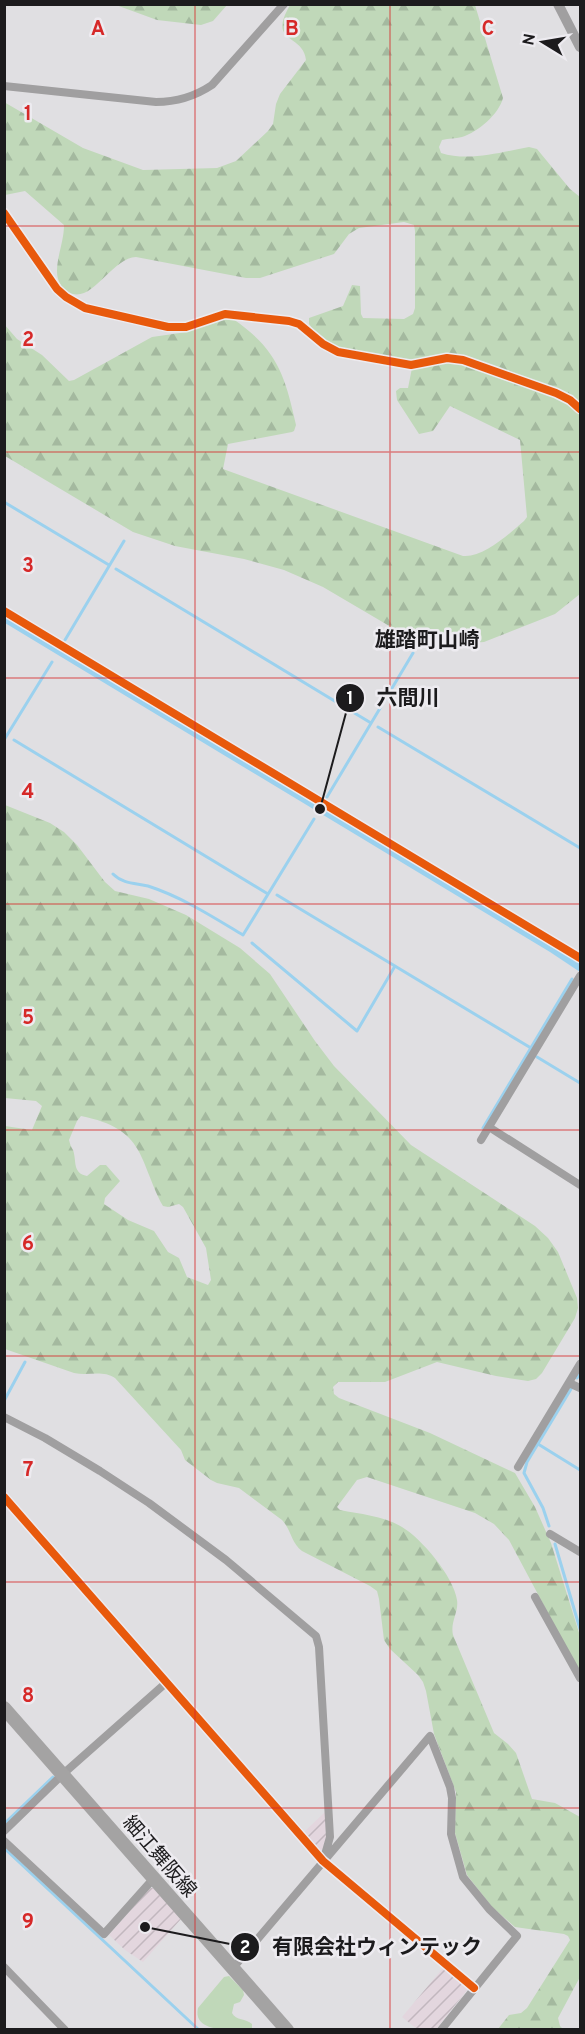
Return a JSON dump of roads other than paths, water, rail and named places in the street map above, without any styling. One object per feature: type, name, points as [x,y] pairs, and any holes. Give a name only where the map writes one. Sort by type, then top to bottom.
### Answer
[{"type":"main road","name":"細江舞阪線","points":[[4,1708],[287,2030]]},
{"type":"street","points":[[4,86],[156,102],[180,100],[202,92],[212,85],[284,4]]},
{"type":"street","points":[[558,4],[580,47]]},
{"type":"street","points":[[4,213],[57,289],[75,303],[86,308],[177,328],[225,314],[289,321],[299,324],[323,344],[338,352],[411,365],[447,358],[463,360],[556,393],[570,400],[580,410]]},
{"type":"street","points":[[4,611],[580,958]]},
{"type":"street","points":[[481,1140],[579,977]]},
{"type":"street","points":[[489,1127],[580,1185]]},
{"type":"street","points":[[518,1467],[580,1364]]},
{"type":"street","points":[[569,1383],[580,1388]]},
{"type":"street","points":[[4,1417],[91,1465],[148,1503],[226,1560],[316,1636],[319,1647],[330,1837],[323,1861]]},
{"type":"street","points":[[4,1497],[323,1861],[474,1988]]},
{"type":"street","points":[[550,1534],[580,1552]]},
{"type":"street","points":[[535,1597],[580,1678]]},
{"type":"street","points":[[4,1831],[63,1774],[167,1682]]},
{"type":"street","points":[[233,1968],[430,1736],[452,1792],[451,1834],[463,1877],[489,1910],[517,1936],[441,2030]]},
{"type":"street","points":[[4,1841],[104,1934],[154,1878]]},
{"type":"street","points":[[4,1967],[65,2030]]},
{"type":"water","points":[[4,616],[580,962],[580,972],[5,623]]},
{"type":"waterway","points":[[4,502],[109,565]]},
{"type":"waterway","points":[[65,640],[124,541]]},
{"type":"waterway","points":[[116,569],[371,723]]},
{"type":"waterway","points":[[327,797],[413,653]]},
{"type":"waterway","points":[[4,740],[52,662]]},
{"type":"waterway","points":[[378,727],[580,848]]},
{"type":"waterway","points":[[14,740],[268,894]]},
{"type":"waterway","points":[[113,874],[125,881],[148,886],[173,896],[243,935],[314,819]]},
{"type":"waterway","points":[[277,895],[531,1048]]},
{"type":"waterway","points":[[252,943],[357,1031],[395,966]]},
{"type":"waterway","points":[[483,1128],[572,979]]},
{"type":"waterway","points":[[537,1057],[580,1083]]},
{"type":"waterway","points":[[4,1401],[25,1362]]},
{"type":"waterway","points":[[577,1378],[580,1373]]},
{"type":"waterway","points":[[549,1526],[543,1508],[524,1473],[527,1462],[571,1389]]},
{"type":"waterway","points":[[538,1444],[580,1470]]},
{"type":"waterway","points":[[555,1544],[580,1629]]},
{"type":"waterway","points":[[4,1824],[53,1777]]},
{"type":"waterway","points":[[4,1848],[199,2030]]},
{"type":"place","name":"六間川","points":[[320,809]]},
{"type":"place","name":"有限会社ウィンテック","points":[[145,1927]]},
{"type":"district","name":"雄踏町山崎","points":[[427,640]]}]
